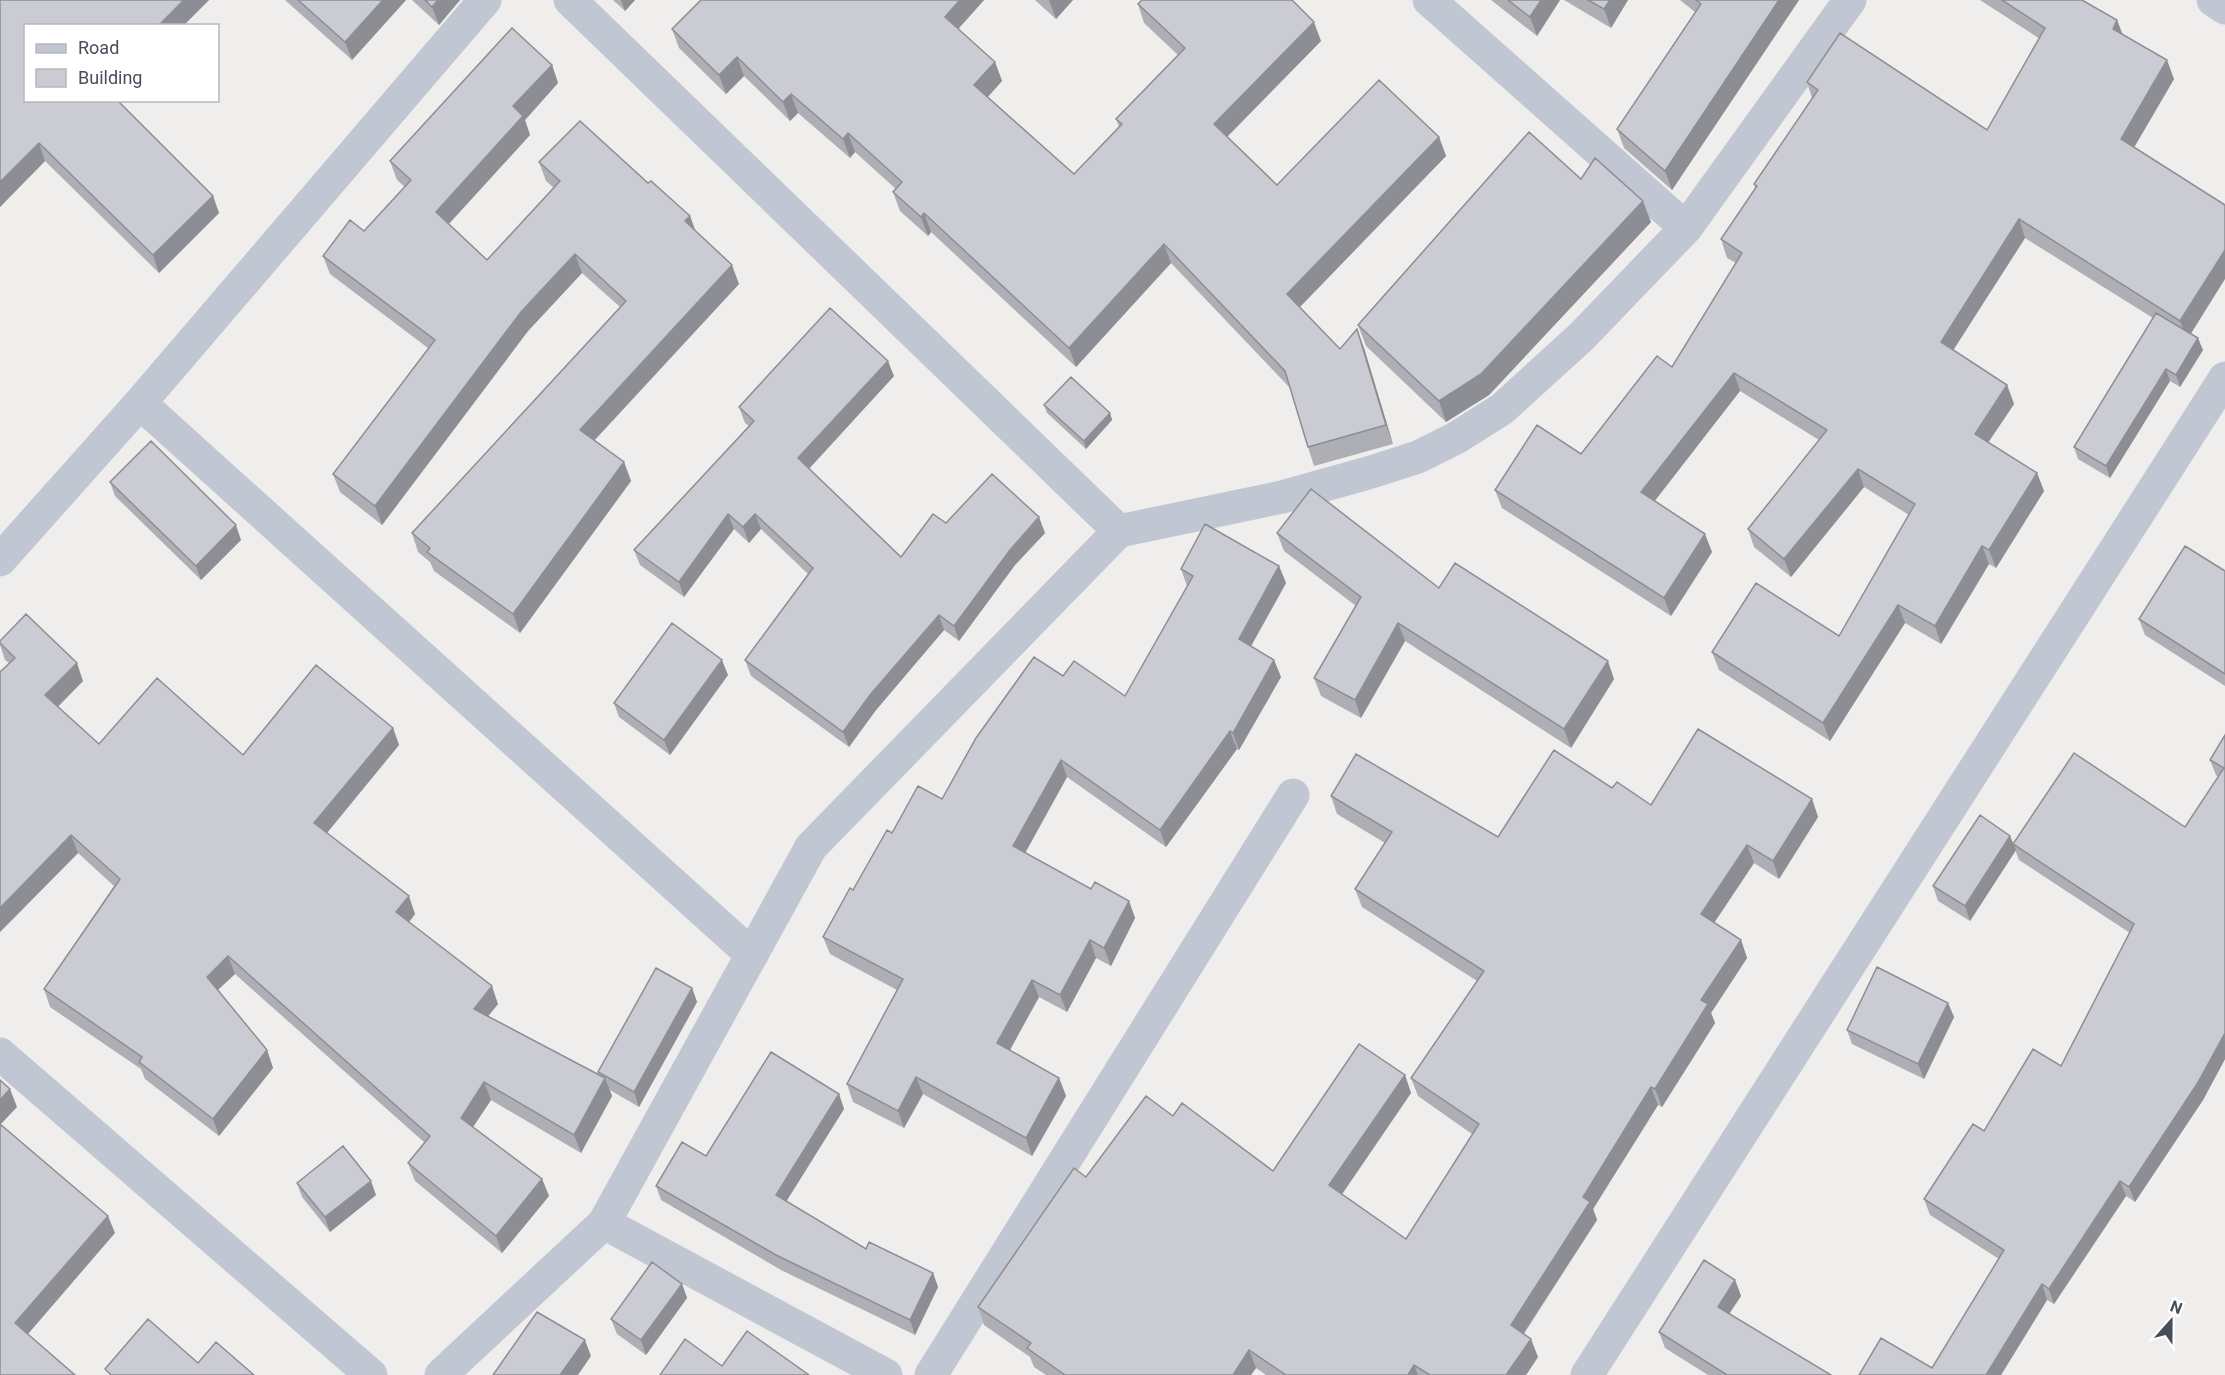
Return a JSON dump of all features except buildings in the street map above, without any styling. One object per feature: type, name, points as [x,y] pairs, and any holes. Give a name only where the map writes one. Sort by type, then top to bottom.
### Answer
[{"type":"street","points":[[0,560],[140,403],[485,0]]},
{"type":"street","points":[[570,0],[1119,531]]},
{"type":"street","points":[[1429,0],[1686,228]]},
{"type":"street","points":[[441,1375],[604,1223],[811,847],[1119,531],[1282,497],[1418,457],[1456,438],[1502,409],[1563,353],[1686,228],[1850,0]]},
{"type":"street","points":[[2213,0],[2225,8]]},
{"type":"street","points":[[1587,1375],[2225,378]]},
{"type":"street","points":[[140,403],[752,955]]},
{"type":"street","points":[[931,1375],[1293,795]]},
{"type":"street","points":[[0,1054],[371,1375]]},
{"type":"street","points":[[604,1223],[886,1375]]}]
